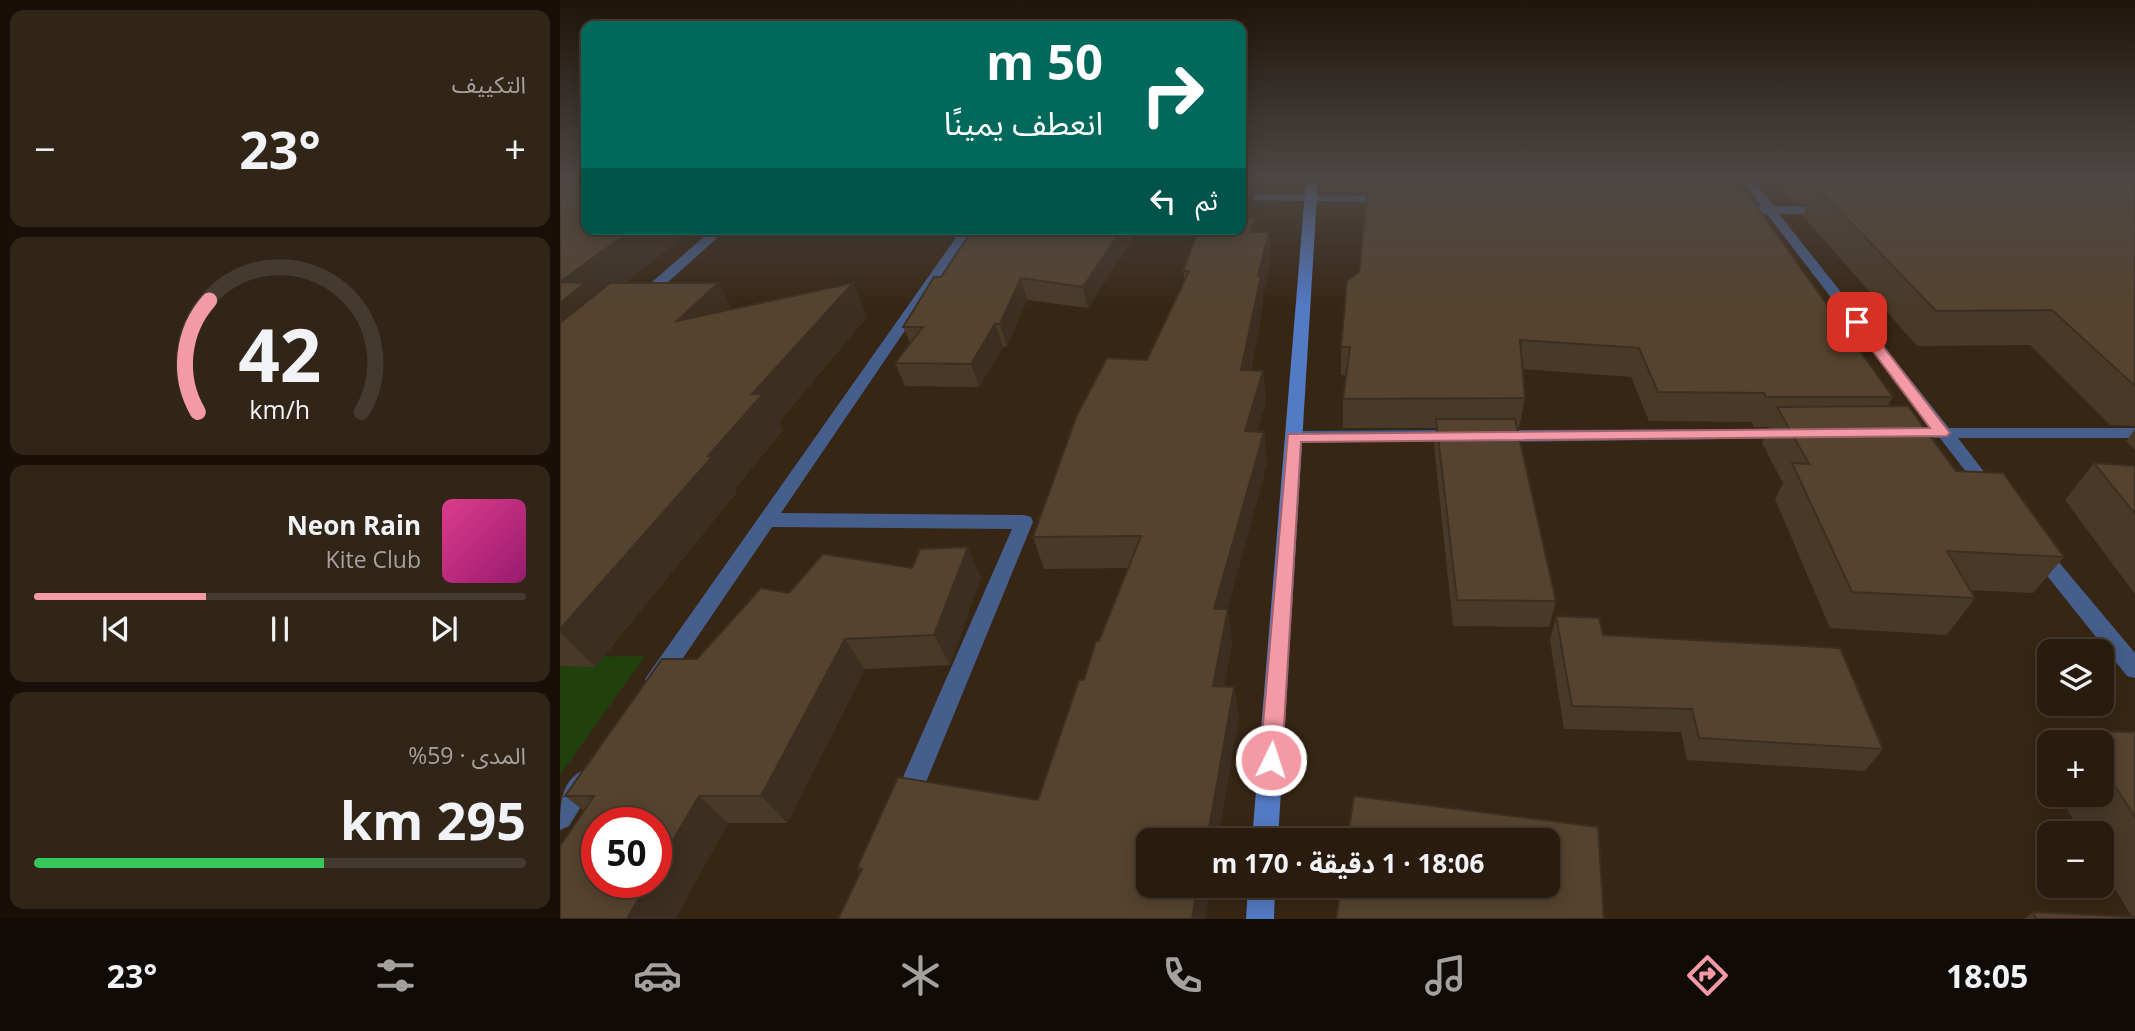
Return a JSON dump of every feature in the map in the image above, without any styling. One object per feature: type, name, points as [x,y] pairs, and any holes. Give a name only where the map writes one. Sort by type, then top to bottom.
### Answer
[{"type":"main road","points":[[1266,828],[1309,222]]},
{"type":"main road","points":[[1260,919],[1261,898]]},
{"type":"street","points":[[1780,222],[2003,508]]},
{"type":"street","points":[[631,308],[714,235]]},
{"type":"street","points":[[647,691],[964,235]]},
{"type":"street","points":[[1887,433],[2135,433]]},
{"type":"street","points":[[1294,438],[1804,434]]},
{"type":"street","points":[[766,520],[1024,522],[899,817]]},
{"type":"street","points":[[2030,540],[2135,669]]},
{"type":"street","points":[[560,817],[592,771]]},
{"type":"green space","points":[[645,656],[560,775],[560,657]]},
{"type":"building","points":[[560,222],[581,222],[581,235],[625,235],[560,282]]},
{"type":"building","points":[[1246,222],[1254,222],[1251,232],[1269,232],[1241,370],[1263,371],[1245,431],[1264,432],[1214,609],[1228,609],[1213,686],[1234,687],[1209,828],[1136,828],[1136,898],[1196,898],[1192,919],[838,919],[862,869],[857,868],[898,777],[1038,800],[1079,680],[1084,680],[1096,641],[1099,641],[1141,536],[1033,537],[1077,415],[1107,358],[1147,360],[1189,271],[1183,271],[1197,235],[1246,235]]},
{"type":"building","points":[[1364,222],[1768,222],[1893,397],[1766,397],[1764,393],[1658,392],[1639,348],[1520,340],[1525,398],[1343,399],[1350,347],[1341,347],[1347,281],[1359,272]]},
{"type":"building","points":[[1850,222],[2135,222],[2135,386],[2052,310],[1936,311]]},
{"type":"building","points":[[969,235],[1118,235],[1083,287],[1021,278],[1000,324],[995,324],[971,364],[895,363],[923,327],[903,327],[934,277],[941,277]]},
{"type":"building","points":[[560,282],[585,283],[560,303]]},
{"type":"building","points":[[610,283],[718,283],[677,321],[853,283],[752,394],[763,394],[708,456],[713,456],[560,629],[560,323]]},
{"type":"building","points":[[1908,406],[1956,471],[2003,473],[2064,557],[1947,551],[1975,598],[1852,592],[1792,463],[1809,464],[1777,407]]},
{"type":"building","points":[[1436,419],[1515,419],[1556,601],[1457,600]]},
{"type":"building","points":[[2094,463],[2135,466],[2135,514]]},
{"type":"building","points":[[968,547],[934,635],[845,639],[761,796],[699,796],[672,842],[672,807],[587,807],[594,796],[565,796],[662,659],[697,659],[761,588],[789,593],[823,554],[912,568],[920,549]]},
{"type":"building","points":[[1556,616],[1599,618],[1603,635],[1840,648],[1883,749],[1699,738],[1692,709],[1572,706]]},
{"type":"building","points":[[2114,732],[2135,732],[2135,817],[2114,785]]},
{"type":"building","points":[[1354,796],[1598,827],[1604,919],[1336,919],[1339,898],[1560,898],[1560,828],[1349,828]]},
{"type":"building","points":[[581,815],[581,898],[639,898],[627,919],[560,919],[560,846]]},
{"type":"building","points":[[2033,912],[2135,917],[2135,919],[2036,919]]},
{"type":"route","points":[[1271,760],[1294,438],[1942,433],[1857,322]]}]
